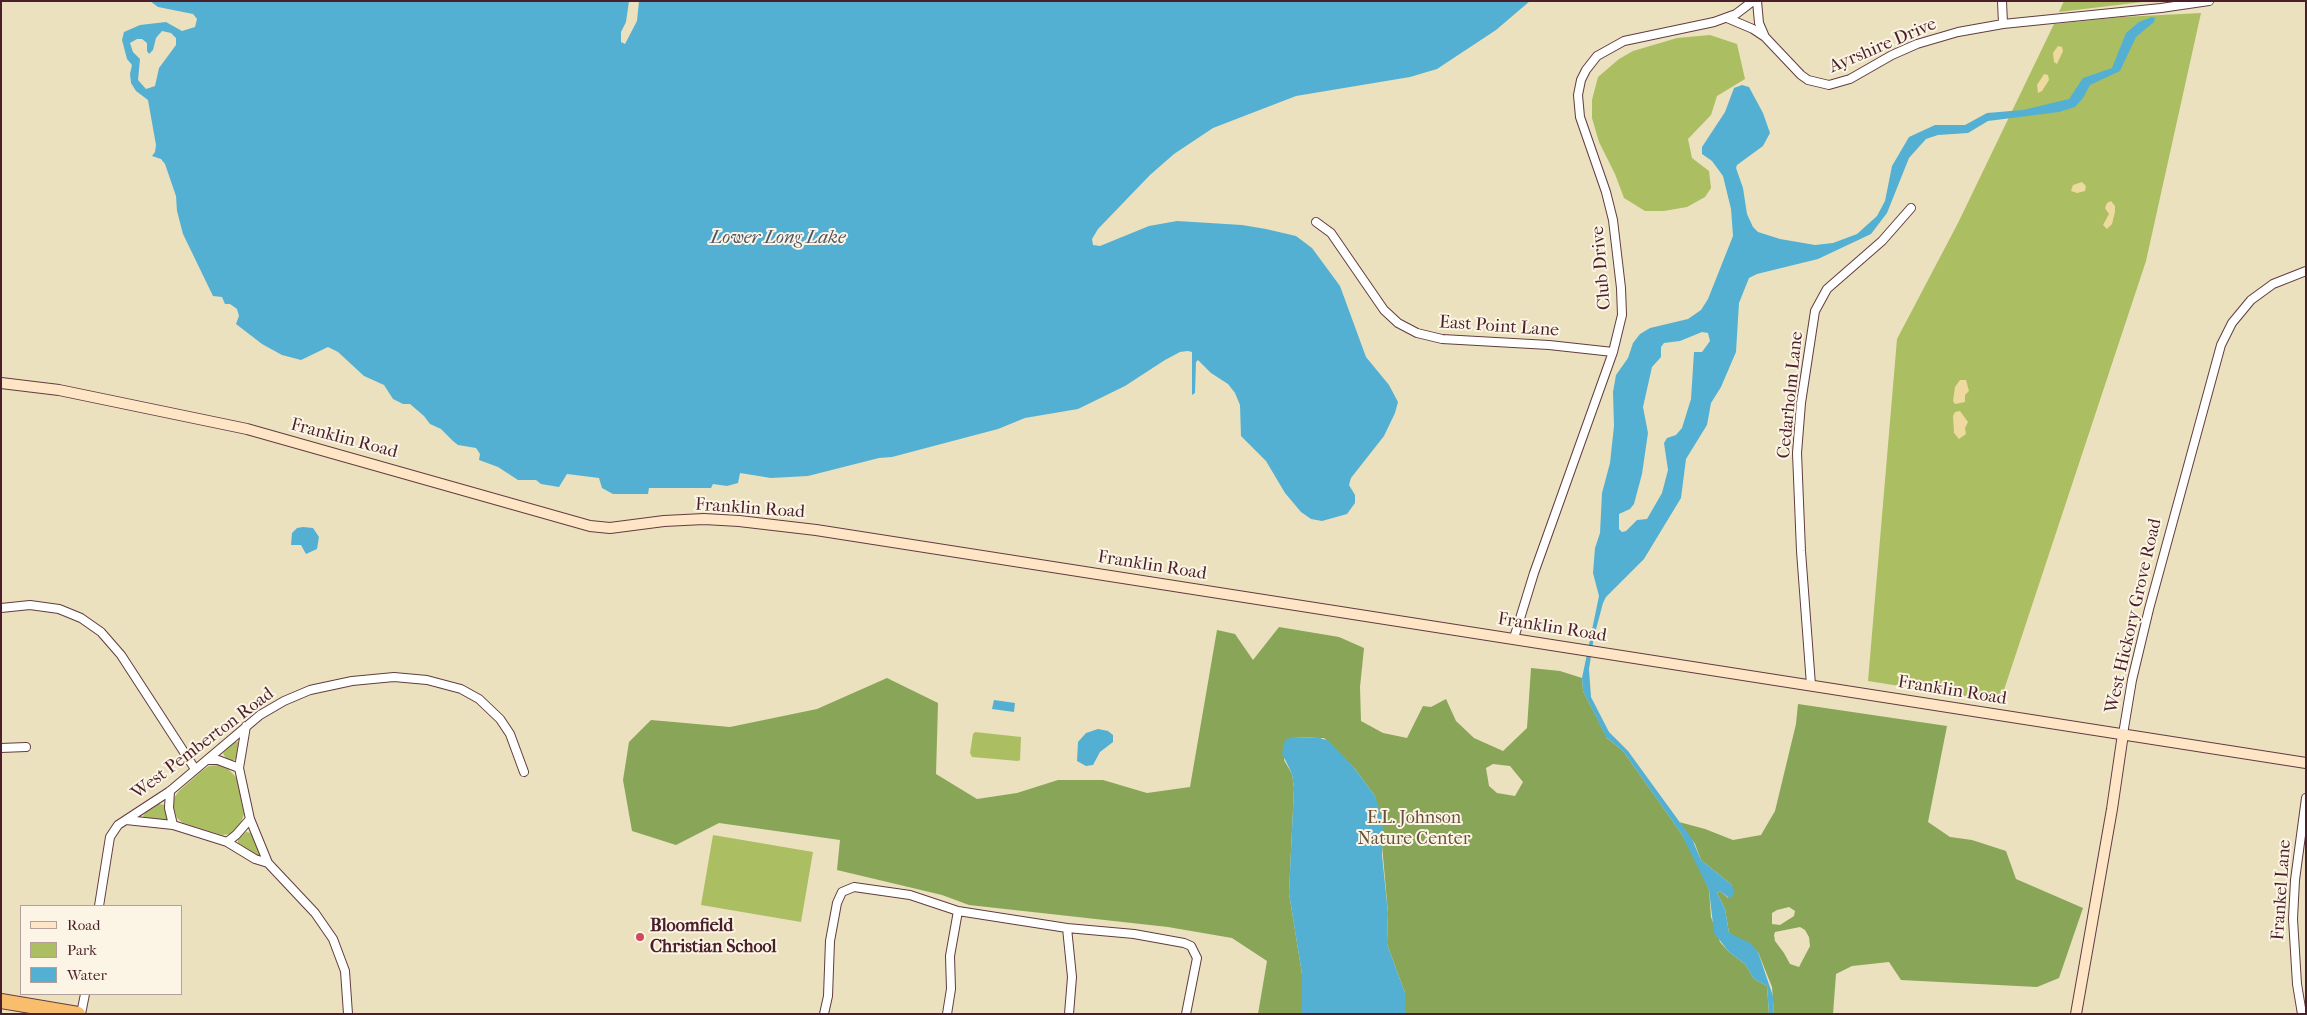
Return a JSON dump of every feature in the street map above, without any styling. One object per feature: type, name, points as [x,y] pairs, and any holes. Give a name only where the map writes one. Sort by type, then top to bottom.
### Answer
[{"type":"highway","points":[[1,1001],[79,1014]]},
{"type":"street","name":"Club Drive","points":[[1514,638],[1534,573],[1613,352],[1622,315],[1619,261],[1608,199],[1580,117],[1578,100],[1581,80],[1597,56],[1624,41],[1727,18],[1744,9],[1753,1]]},
{"type":"street","points":[[1757,1],[1759,23],[1764,37]]},
{"type":"street","points":[[2002,1],[2003,24]]},
{"type":"street","name":"Ayrshire Drive","points":[[1727,18],[1753,29],[1764,37],[1801,75],[1816,83],[1828,85],[1850,79],[1892,55],[1930,39],[2003,24],[2161,8],[2209,1]]},
{"type":"street","name":"Cedarholm Lane","points":[[1811,685],[1801,551],[1797,453],[1801,403],[1815,310],[1827,289],[1882,241],[1911,208]]},
{"type":"street","name":"East Point Lane","points":[[1316,222],[1330,233],[1384,310],[1398,323],[1417,333],[1442,339],[1549,344],[1613,352]]},
{"type":"street","name":"West Hickory Grove Road","points":[[2076,1014],[2132,680],[2150,602],[2221,345],[2232,323],[2251,300],[2272,284],[2306,270]]},
{"type":"street","name":"Franklin Road","points":[[1,383],[76,393],[247,429],[590,526],[610,528],[664,521],[704,519],[808,529],[2306,763]]},
{"type":"street","points":[[1,608],[30,605],[59,609],[82,618],[101,632],[121,655],[195,769]]},
{"type":"street","name":"West Pemberton Road","points":[[99,905],[110,837],[115,828],[170,791],[246,726],[272,707],[310,690],[381,678],[427,680],[462,689],[489,707],[510,734],[524,772]]},
{"type":"street","points":[[246,726],[239,768],[250,818],[268,863],[315,913],[333,939],[345,971],[348,1014]]},
{"type":"street","points":[[1,748],[26,747]]},
{"type":"street","points":[[208,760],[218,760],[239,768]]},
{"type":"street","points":[[170,791],[169,808],[172,825]]},
{"type":"street","name":"Frankel Lane","points":[[2302,1014],[2294,949],[2293,910],[2306,798]]},
{"type":"street","points":[[227,842],[236,835],[250,818]]},
{"type":"street","points":[[126,820],[172,825],[227,842],[255,859],[268,863]]},
{"type":"street","points":[[824,1014],[830,986],[830,941],[837,902],[842,892],[854,886],[922,898],[958,911],[1067,928],[1178,940],[1191,946],[1195,951],[1197,963],[1186,1014]]},
{"type":"street","points":[[947,1014],[951,989],[950,956],[958,911]]},
{"type":"street","points":[[1067,928],[1072,977],[1069,1014]]},
{"type":"street","points":[[79,1014],[85,995]]},
{"type":"green space","points":[[2064,1],[2151,1],[2059,12]]},
{"type":"green space","points":[[2201,13],[2146,261],[2000,702],[1868,681],[1897,339],[1958,223],[2054,24],[2122,17]]},
{"type":"green space","points":[[1710,35],[1737,44],[1745,79],[1717,96],[1711,115],[1688,139],[1692,158],[1709,171],[1711,188],[1705,197],[1687,207],[1664,211],[1645,211],[1624,198],[1615,174],[1599,142],[1592,118],[1592,100],[1598,77],[1619,59],[1633,51],[1677,38]]},
{"type":"green space","name":"E.L. Johnson Nature Center","points":[[1279,627],[1339,637],[1364,648],[1360,687],[1361,721],[1383,733],[1407,738],[1423,706],[1431,707],[1446,699],[1456,721],[1474,738],[1503,751],[1527,728],[1531,668],[1560,671],[1582,678],[1583,691],[1607,738],[1623,751],[1681,833],[1697,862],[1709,890],[1711,917],[1720,942],[1729,952],[1745,964],[1754,979],[1767,986],[1769,1014],[1405,1014],[1405,993],[1387,944],[1388,913],[1382,845],[1375,796],[1355,769],[1324,738],[1293,737],[1284,760],[1292,774],[1294,788],[1289,893],[1302,974],[1302,1014],[1258,1014],[1267,961],[1232,938],[1168,927],[969,905],[942,895],[837,870],[840,840],[719,823],[676,845],[632,831],[623,780],[629,742],[651,720],[730,727],[817,709],[887,678],[938,703],[936,774],[977,799],[1017,793],[1058,780],[1103,780],[1147,793],[1190,787],[1217,630],[1235,634],[1253,660]],"holes":[[[1493,764],[1510,766],[1523,782],[1515,796],[1497,793],[1489,786],[1486,768]]]},
{"type":"green space","points":[[1798,704],[1947,726],[1928,822],[1950,837],[1972,840],[2006,851],[2016,879],[2083,908],[2059,978],[2037,987],[1901,980],[1889,962],[1852,966],[1836,974],[1833,1014],[1774,1014],[1772,987],[1758,952],[1729,933],[1725,909],[1717,893],[1720,891],[1728,898],[1732,885],[1701,860],[1695,844],[1679,822],[1705,829],[1733,840],[1761,835],[1775,811],[1796,724]],"holes":[[[1789,907],[1795,911],[1794,916],[1780,925],[1772,924],[1772,913]],[[1800,927],[1805,930],[1809,937],[1810,946],[1799,967],[1790,964],[1775,941],[1774,935],[1775,932]]]},
{"type":"green space","points":[[975,732],[1021,737],[1020,760],[972,757],[970,753]]},
{"type":"green space","points":[[234,742],[238,742],[238,746],[236,759],[232,761],[225,757],[223,753]]},
{"type":"green space","points":[[218,765],[228,769],[237,778],[244,814],[240,825],[230,834],[222,835],[183,823],[177,818],[173,806],[174,798],[179,791],[209,766]]},
{"type":"green space","points":[[159,804],[165,805],[168,819],[145,819],[143,816],[146,812]]},
{"type":"green space","points":[[246,832],[251,833],[263,856],[261,858],[238,843],[238,839]]},
{"type":"green space","points":[[713,835],[813,852],[801,922],[701,905]]},
{"type":"sand","points":[[2058,46],[2062,47],[2063,51],[2057,64],[2054,62],[2053,53]]},
{"type":"sand","points":[[2044,74],[2048,75],[2049,80],[2042,91],[2038,93],[2037,85]]},
{"type":"sand","points":[[2082,182],[2086,186],[2085,191],[2077,193],[2071,191],[2073,185]]},
{"type":"sand","points":[[2111,201],[2115,206],[2115,212],[2112,224],[2107,229],[2103,225],[2109,214],[2105,208],[2107,203]]},
{"type":"sand","points":[[1960,380],[1966,380],[1969,391],[1965,395],[1965,402],[1955,404],[1953,401],[1955,387]]},
{"type":"sand","points":[[1960,411],[1968,422],[1965,428],[1966,434],[1959,439],[1954,433],[1953,416],[1955,412]]},
{"type":"water","name":"Lower Long Lake","points":[[150,1],[629,1],[626,22],[621,32],[621,42],[625,44],[637,21],[639,1],[1530,1],[1496,30],[1437,69],[1410,77],[1296,96],[1213,128],[1174,154],[1150,175],[1098,229],[1092,239],[1093,245],[1100,246],[1149,226],[1177,221],[1242,225],[1266,229],[1296,236],[1312,248],[1340,286],[1366,357],[1389,385],[1398,402],[1384,436],[1351,478],[1349,485],[1355,495],[1355,503],[1347,514],[1322,521],[1311,519],[1301,512],[1285,493],[1266,461],[1241,436],[1240,405],[1235,393],[1228,384],[1211,373],[1198,360],[1196,362],[1195,393],[1192,395],[1192,352],[1188,351],[1180,352],[1125,386],[1078,409],[1025,418],[998,429],[892,457],[879,458],[808,476],[771,478],[740,473],[738,483],[727,486],[713,484],[711,488],[649,488],[648,494],[613,494],[602,488],[599,478],[567,474],[559,487],[541,484],[536,480],[518,480],[498,467],[479,460],[480,454],[476,448],[458,445],[441,429],[430,424],[410,404],[403,404],[393,399],[384,385],[364,376],[338,352],[328,347],[301,360],[282,355],[262,344],[236,324],[239,316],[237,309],[230,304],[225,304],[222,297],[213,296],[183,234],[177,211],[176,196],[165,164],[161,159],[152,156],[156,145],[148,100],[136,91],[131,83],[132,65],[127,59],[122,40],[124,32],[140,25],[166,22],[182,31],[195,27],[197,19],[193,14],[158,7]],"holes":[[[162,31],[171,33],[176,38],[176,45],[159,68],[155,86],[146,89],[138,80],[140,59],[133,52],[130,43],[137,39],[142,39],[147,43],[149,54],[153,50],[156,38]]]},
{"type":"water","points":[[2152,17],[2155,18],[2154,22],[2136,37],[2120,71],[2090,85],[2083,98],[2075,107],[2059,112],[1988,121],[1968,133],[1938,135],[1926,139],[1909,158],[1887,213],[1871,234],[1818,259],[1757,274],[1749,278],[1739,303],[1736,352],[1721,387],[1711,403],[1707,425],[1686,459],[1681,498],[1644,559],[1606,597],[1603,603],[1594,637],[1589,669],[1591,697],[1609,732],[1628,751],[1692,839],[1701,860],[1732,885],[1734,893],[1730,899],[1720,891],[1717,893],[1725,909],[1729,933],[1750,943],[1758,952],[1773,996],[1774,1014],[1769,1014],[1767,986],[1754,979],[1745,964],[1729,952],[1714,933],[1709,890],[1681,833],[1623,751],[1606,737],[1583,691],[1582,678],[1599,596],[1593,573],[1595,548],[1600,533],[1602,493],[1610,463],[1614,426],[1613,392],[1616,375],[1628,358],[1633,343],[1640,334],[1650,328],[1688,319],[1701,310],[1708,299],[1733,236],[1731,209],[1723,176],[1712,161],[1702,154],[1702,147],[1725,112],[1734,88],[1742,85],[1749,87],[1763,113],[1770,133],[1763,146],[1737,165],[1736,168],[1743,188],[1747,214],[1753,227],[1758,232],[1780,239],[1815,245],[1833,243],[1857,234],[1877,216],[1885,201],[1892,166],[1909,137],[1935,125],[1965,125],[1987,113],[2023,110],[2069,99],[2083,78],[2112,68],[2126,33],[2139,22]],"holes":[[[1702,332],[1708,333],[1710,341],[1702,352],[1694,352],[1691,399],[1682,428],[1676,435],[1667,438],[1664,443],[1668,470],[1662,493],[1647,519],[1637,520],[1626,531],[1622,532],[1619,529],[1619,514],[1630,509],[1634,504],[1642,474],[1648,433],[1643,407],[1652,367],[1661,357],[1661,347],[1664,343],[1680,341]]]},
{"type":"water","points":[[297,528],[313,528],[319,537],[317,549],[306,554],[301,545],[291,545],[292,533]]},
{"type":"water","points":[[994,700],[1015,703],[1014,712],[992,709]]},
{"type":"water","points":[[1098,729],[1108,731],[1113,735],[1113,742],[1100,752],[1093,765],[1086,766],[1077,761],[1078,742],[1086,733]]},
{"type":"water","points":[[1293,737],[1320,738],[1329,741],[1355,769],[1375,796],[1383,822],[1382,855],[1388,913],[1387,944],[1405,993],[1405,1014],[1302,1014],[1302,974],[1289,893],[1294,788],[1292,774],[1282,753],[1285,740]]},
{"type":"place","name":"Bloomfield Christian School","points":[[640,937]]}]
